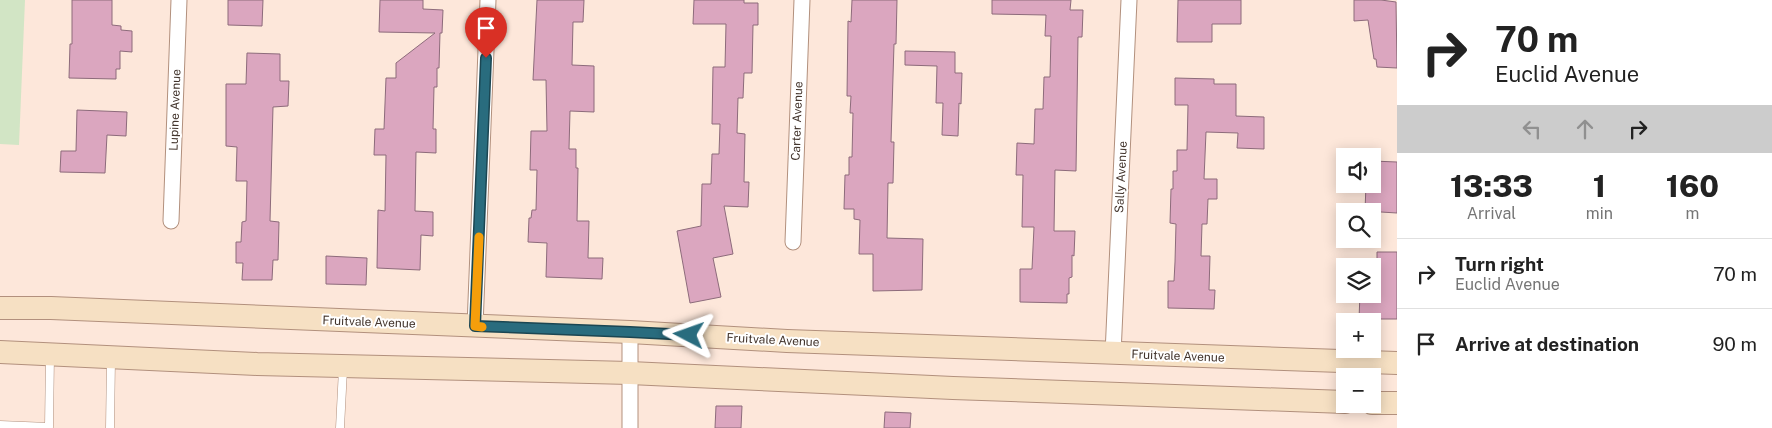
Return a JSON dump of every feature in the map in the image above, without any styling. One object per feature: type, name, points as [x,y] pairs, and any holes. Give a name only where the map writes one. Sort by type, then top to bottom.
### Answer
[{"type":"main road","name":"Fruitvale Avenue","points":[[0,308],[51,308],[1113,354],[1397,363]]},
{"type":"main road","points":[[0,352],[343,367],[630,373],[954,388],[1336,402]]},
{"type":"main road","points":[[1381,403],[1397,404]]},
{"type":"street","name":"Lupine Avenue","points":[[171,221],[179,0]]},
{"type":"street","points":[[475,326],[488,0]]},
{"type":"street","name":"Carter Avenue","points":[[793,242],[802,0]]},
{"type":"street","name":"Sally Avenue","points":[[1113,354],[1128,0]]},
{"type":"street","points":[[630,332],[630,428]]},
{"type":"lane","points":[[0,425],[49,428],[50,354]]},
{"type":"lane","points":[[110,428],[111,357]]},
{"type":"lane","points":[[340,428],[343,367]]},
{"type":"green space","points":[[0,0],[25,0],[19,145],[0,144]]},
{"type":"building","points":[[72,0],[112,0],[112,25],[121,26],[121,30],[132,31],[132,52],[120,51],[120,69],[116,69],[116,79],[69,78],[70,44],[72,44]]},
{"type":"building","points":[[228,0],[263,0],[262,26],[228,25]]},
{"type":"building","points":[[380,0],[423,0],[423,9],[443,10],[437,87],[434,87],[433,129],[436,129],[436,153],[416,152],[415,211],[433,212],[433,236],[421,235],[420,270],[377,268],[378,210],[385,211],[386,155],[374,155],[375,129],[384,129],[386,78],[396,78],[396,63],[435,33],[379,32]]},
{"type":"building","points":[[537,0],[584,0],[583,22],[573,22],[572,65],[594,66],[594,112],[570,111],[569,149],[576,149],[576,168],[578,168],[577,221],[589,221],[588,258],[603,258],[602,279],[546,277],[547,243],[528,242],[529,218],[531,218],[532,210],[536,210],[537,170],[530,170],[531,131],[547,131],[546,80],[533,80]]},
{"type":"building","points":[[694,0],[744,0],[744,3],[758,3],[758,25],[753,25],[752,73],[744,73],[743,98],[738,98],[737,133],[745,134],[744,182],[749,182],[748,207],[724,206],[733,254],[713,258],[721,297],[690,303],[677,231],[701,226],[702,184],[711,184],[712,154],[719,154],[720,124],[712,124],[713,67],[725,67],[726,24],[693,24]]},
{"type":"building","points":[[852,0],[897,0],[891,142],[894,142],[893,183],[888,183],[887,238],[923,239],[922,290],[873,291],[873,254],[859,254],[860,220],[854,219],[854,209],[844,209],[845,175],[849,175],[849,157],[852,157],[853,113],[850,113],[851,96],[847,96],[848,21],[851,22]]},
{"type":"building","points":[[992,0],[1071,0],[1070,10],[1083,10],[1082,37],[1078,37],[1076,171],[1055,170],[1054,231],[1075,231],[1072,277],[1069,278],[1067,303],[1020,302],[1020,269],[1032,269],[1034,227],[1022,227],[1023,175],[1016,175],[1017,143],[1034,144],[1035,109],[1043,109],[1044,77],[1050,77],[1051,36],[1045,36],[1046,15],[992,14]]},
{"type":"building","points":[[1178,0],[1241,0],[1241,24],[1212,24],[1212,42],[1177,42]]},
{"type":"building","points":[[1354,0],[1396,2],[1397,68],[1377,67],[1368,20],[1354,21]]},
{"type":"building","points":[[905,51],[955,52],[955,73],[962,73],[958,136],[942,135],[943,103],[936,103],[937,66],[905,65]]},
{"type":"building","points":[[247,53],[280,54],[280,81],[289,81],[288,106],[273,107],[270,221],[279,222],[278,260],[273,260],[272,280],[242,280],[243,263],[236,263],[236,242],[241,242],[242,222],[246,221],[247,181],[236,181],[237,147],[226,146],[226,84],[246,84]]},
{"type":"building","points":[[1175,78],[1214,79],[1214,84],[1236,84],[1236,116],[1264,117],[1264,149],[1237,148],[1238,133],[1206,132],[1204,179],[1217,179],[1217,199],[1208,199],[1207,224],[1202,224],[1201,256],[1210,256],[1209,290],[1215,290],[1214,309],[1168,308],[1168,281],[1174,281],[1175,262],[1176,224],[1170,223],[1173,171],[1177,171],[1177,150],[1187,150],[1188,105],[1175,105]]},
{"type":"building","points":[[77,110],[127,112],[126,136],[107,135],[105,173],[60,172],[61,151],[76,151]]},
{"type":"building","points":[[1381,161],[1397,162],[1397,213],[1381,212],[1381,203],[1365,203],[1366,193],[1381,193]]},
{"type":"building","points":[[1377,252],[1397,252],[1397,319],[1381,319],[1381,313],[1359,313],[1360,303],[1381,303],[1381,258],[1377,258]]},
{"type":"building","points":[[326,256],[367,258],[366,285],[326,284]]},
{"type":"building","points":[[716,406],[742,406],[741,428],[715,428]]},
{"type":"building","points":[[885,412],[911,413],[910,428],[884,428]]},
{"type":"slow traffic","points":[[479,237],[475,326],[482,327]]},
{"type":"route","points":[[486,58],[475,326],[689,335]]}]
